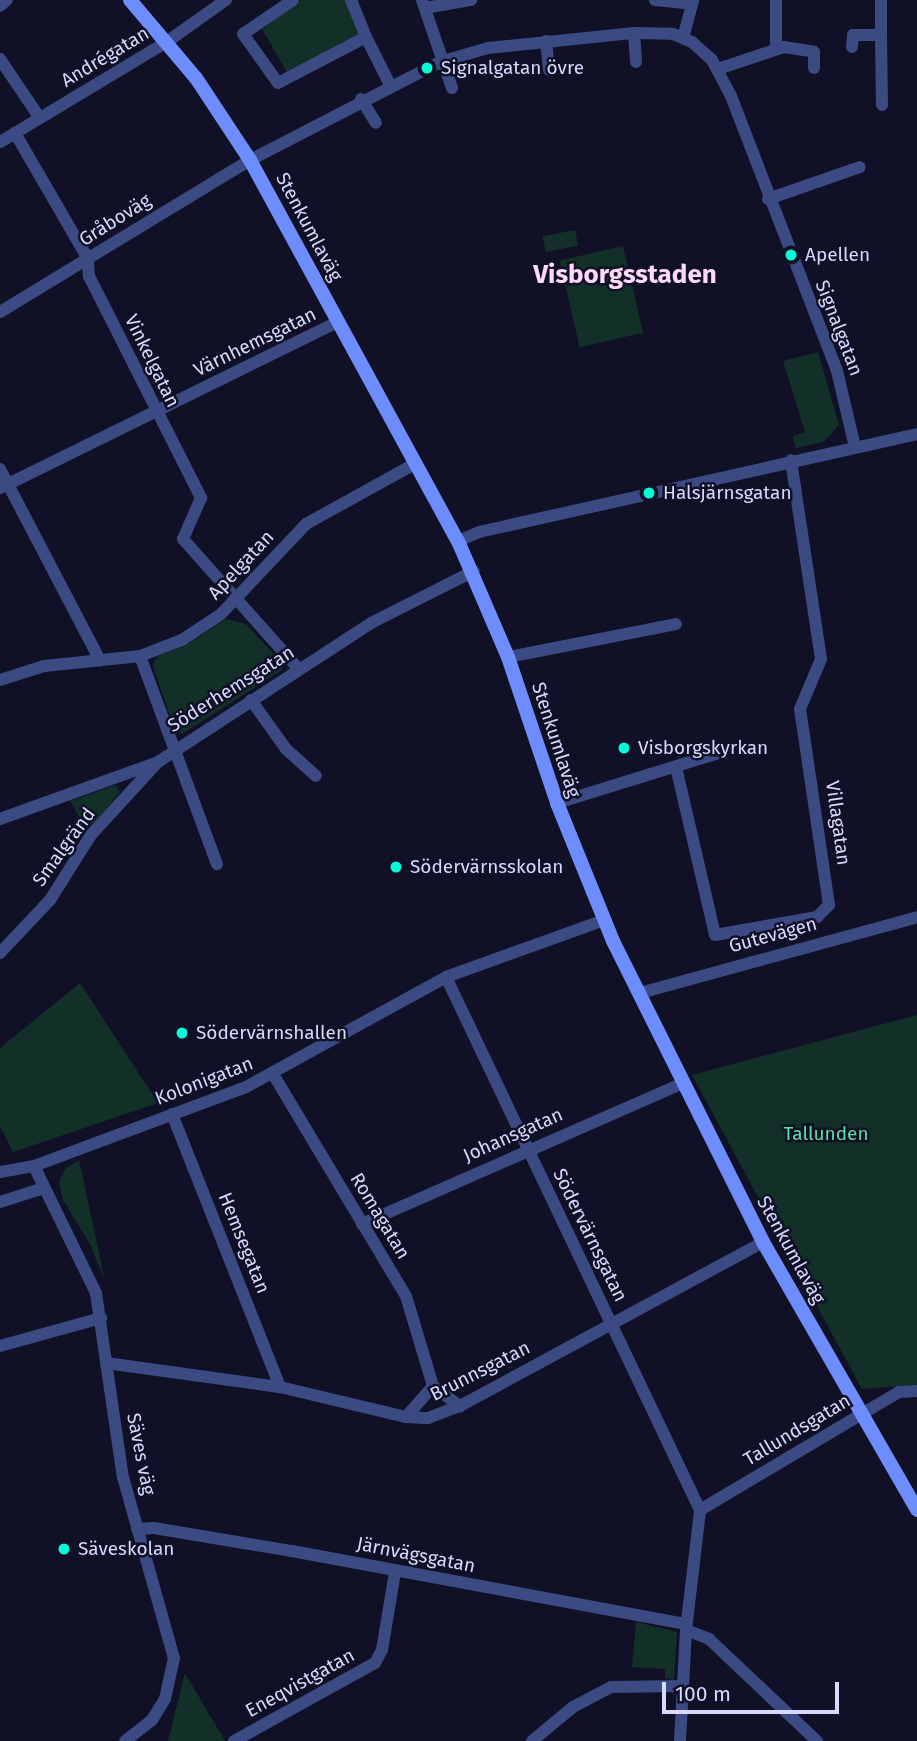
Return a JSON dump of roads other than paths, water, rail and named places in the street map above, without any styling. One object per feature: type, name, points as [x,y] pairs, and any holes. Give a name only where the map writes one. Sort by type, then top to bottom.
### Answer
[{"type":"street","points":[[0,6],[7,0]]},
{"type":"street","name":"Stenkumlaväg","points":[[130,0],[168,41],[250,160],[458,541],[474,572],[508,657],[556,803],[604,920],[681,1084],[763,1242],[917,1510]]},
{"type":"street","name":"Andrégatan","points":[[0,142],[168,41],[226,0]]},
{"type":"street","points":[[293,0],[243,34],[278,83],[366,37]]},
{"type":"street","points":[[351,0],[390,85]]},
{"type":"street","points":[[452,88],[440,62],[423,4],[471,0]]},
{"type":"street","points":[[250,160],[390,85],[440,62],[488,48],[634,33],[683,38],[692,2],[655,0]]},
{"type":"street","points":[[776,0],[776,48]]},
{"type":"street","points":[[881,0],[882,105]]},
{"type":"street","points":[[634,33],[636,62]]},
{"type":"street","points":[[852,47],[853,35],[881,35]]},
{"type":"street","name":"Signalgatan","points":[[683,38],[702,50],[718,69],[837,371],[855,447]]},
{"type":"street","points":[[546,41],[549,71]]},
{"type":"street","points":[[718,69],[776,48],[814,52],[814,68]]},
{"type":"street","points":[[0,59],[40,118]]},
{"type":"street","points":[[361,99],[376,124]]},
{"type":"street","name":"Vinkelgatan","points":[[15,133],[88,259],[89,276],[155,412],[201,498],[183,539],[236,597]]},
{"type":"street","name":"Gråboväg","points":[[0,313],[250,160]]},
{"type":"street","points":[[768,199],[860,167]]},
{"type":"street","name":"Värnhemsgatan","points":[[4,486],[338,322]]},
{"type":"street","points":[[458,541],[479,532],[791,460],[917,434]]},
{"type":"street","name":"Villagatan","points":[[676,767],[715,935],[817,917],[829,905],[800,709],[821,659],[791,460]]},
{"type":"street","name":"Apelgatan","points":[[0,680],[44,666],[140,656],[182,640],[221,614],[306,524],[416,463]]},
{"type":"street","points":[[0,469],[4,486],[100,660]]},
{"type":"street","name":"Söderhemsgatan","points":[[0,819],[158,762],[175,747],[371,623],[474,572]]},
{"type":"street","points":[[236,597],[299,669]]},
{"type":"street","points":[[508,657],[676,624]]},
{"type":"street","points":[[140,656],[217,864]]},
{"type":"street","points":[[251,700],[286,748],[316,776]]},
{"type":"street","points":[[556,803],[719,753]]},
{"type":"street","name":"Smalgränd","points":[[0,953],[50,900],[91,835],[158,762]]},
{"type":"street","name":"Gutevägen","points":[[640,993],[917,917]]},
{"type":"street","name":"Kolonigatan","points":[[0,1172],[34,1166],[273,1074],[446,977],[604,920]]},
{"type":"street","name":"Södervärnsgatan","points":[[446,977],[700,1510]]},
{"type":"street","name":"Romagatan","points":[[273,1074],[406,1296],[433,1386]]},
{"type":"street","name":"Johansgatan","points":[[362,1224],[527,1149],[681,1084]]},
{"type":"street","name":"Hemsegatan","points":[[172,1114],[280,1387]]},
{"type":"street","name":"Säves väg","points":[[34,1166],[85,1264],[102,1318],[114,1433],[137,1529],[174,1658],[165,1699],[142,1737],[125,1741]]},
{"type":"street","points":[[0,1202],[44,1188]]},
{"type":"street","name":"Brunnsgatan","points":[[106,1363],[280,1387],[406,1417],[428,1418],[460,1406],[763,1242]]},
{"type":"street","points":[[0,1346],[102,1318]]},
{"type":"street","points":[[406,1417],[433,1386],[460,1406]]},
{"type":"street","name":"Tallundsgatan","points":[[700,1510],[899,1392],[917,1391]]},
{"type":"street","points":[[680,1741],[686,1627],[700,1510]]},
{"type":"street","name":"Järnvägsgatan","points":[[137,1529],[154,1528],[686,1627],[709,1639],[817,1741]]},
{"type":"street","name":"Eneqvistgatan","points":[[234,1741],[375,1663],[382,1650],[395,1572]]},
{"type":"street","points":[[532,1741],[573,1707],[611,1687],[639,1683],[682,1686]]},
{"type":"place","name":"Signalgatan övre","points":[[427,68]]},
{"type":"place","name":"Apellen","points":[[791,255]]},
{"type":"place","name":"Halsjärnsgatan","points":[[649,493]]},
{"type":"place","name":"Visborgskyrkan","points":[[624,748]]},
{"type":"place","name":"Södervärnsskolan","points":[[396,867]]},
{"type":"place","name":"Södervärnshallen","points":[[182,1033]]},
{"type":"place","name":"Säveskolan","points":[[64,1549]]},
{"type":"district","name":"Visborgsstaden","points":[[625,275]]},
{"type":"park label","name":"Tallunden","points":[[826,1134]]}]
